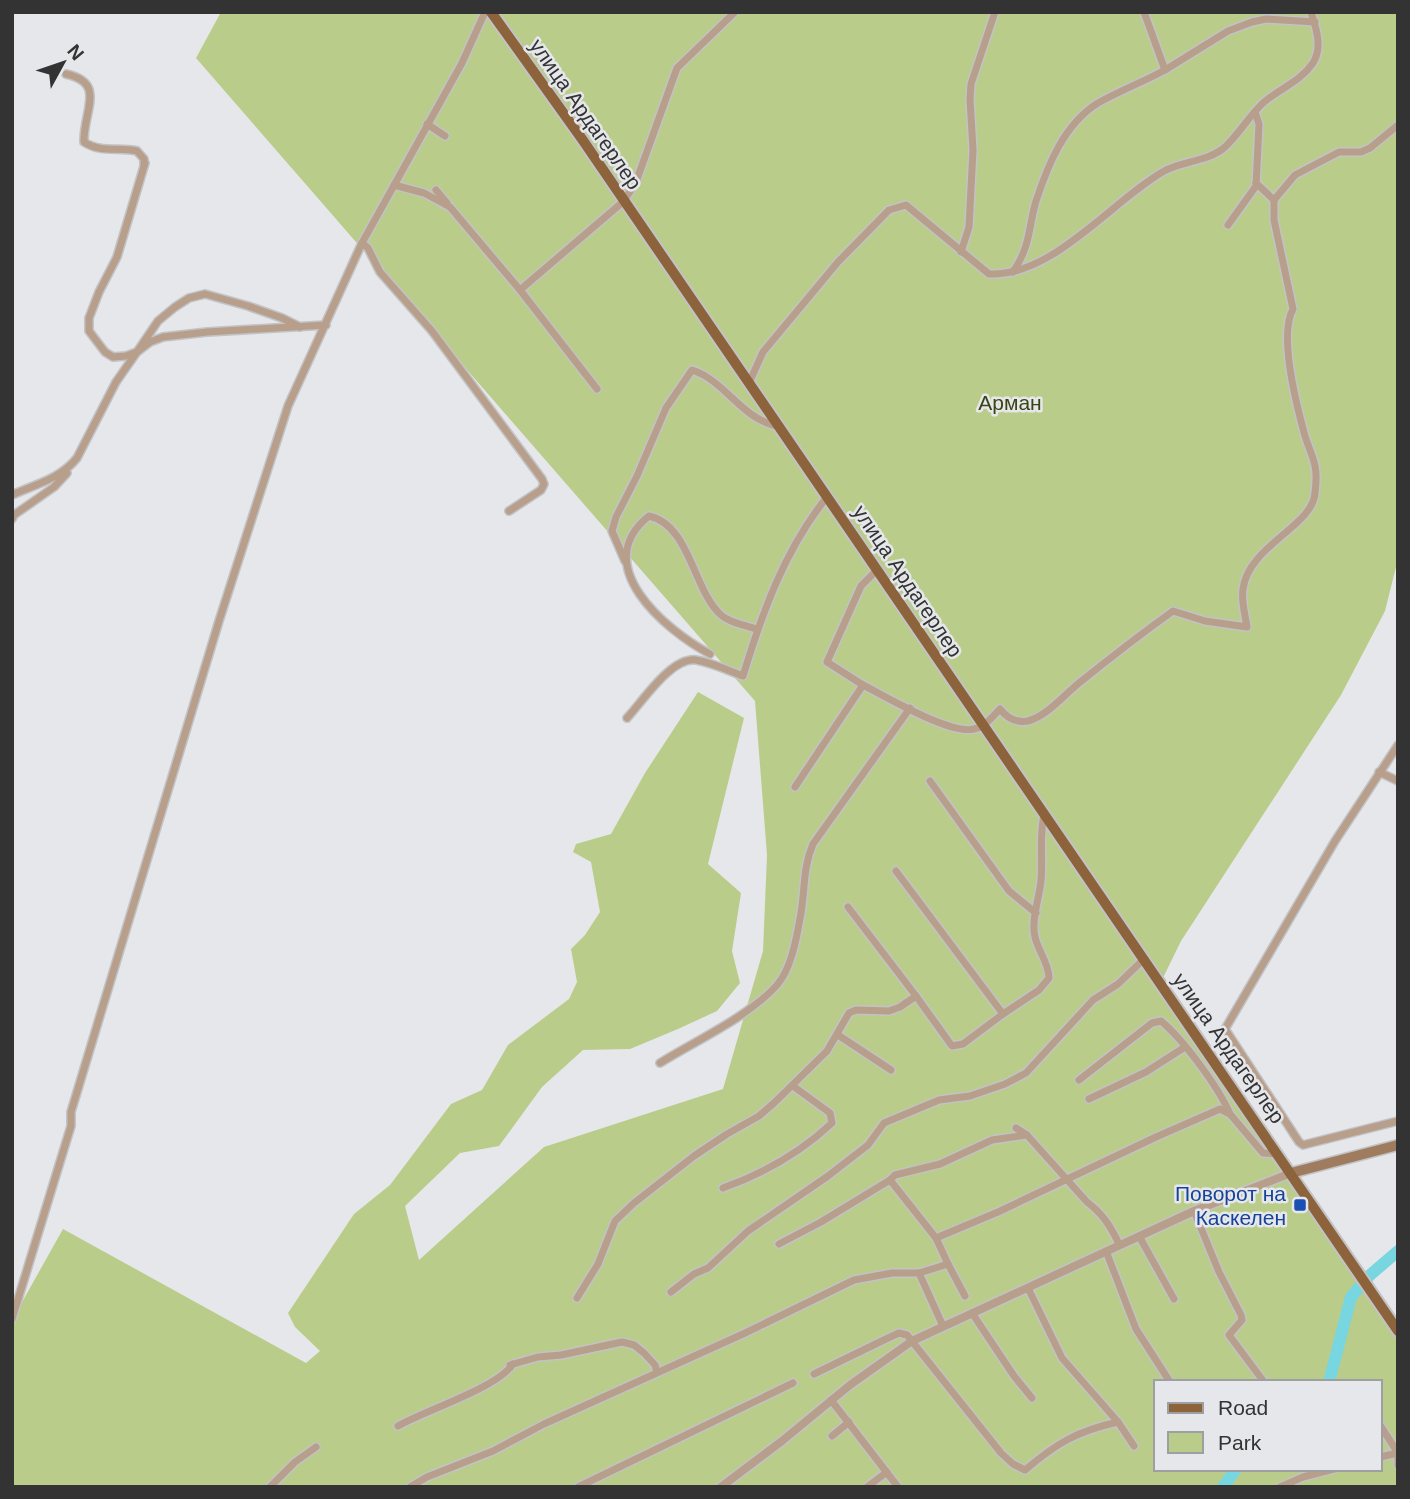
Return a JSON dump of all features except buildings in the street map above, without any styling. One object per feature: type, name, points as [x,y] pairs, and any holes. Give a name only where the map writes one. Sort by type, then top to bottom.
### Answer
[{"type":"main road","name":"улица Ардагерлер","points":[[488,12],[624,201],[1398,1331]]},
{"type":"main road","points":[[1291,1173],[1398,1145]]},
{"type":"street","points":[[12,1319],[71,1126],[74,1101],[258,495],[288,406],[362,243],[488,12]]},
{"type":"street","points":[[520,290],[624,201],[636,181],[677,68],[734,12]]},
{"type":"street","points":[[961,252],[969,227],[973,150],[971,84],[995,12]]},
{"type":"street","points":[[1144,12],[1166,70]]},
{"type":"street","points":[[749,383],[762,352],[776,333],[888,210],[906,205],[989,274],[1012,273],[1053,254],[1164,171],[1225,147],[1262,103],[1299,78],[1317,55],[1315,22],[1310,13]]},
{"type":"street","points":[[1012,273],[1029,241],[1035,204],[1045,175],[1071,126],[1099,103],[1166,70],[1228,31],[1266,19],[1315,22]]},
{"type":"street","points":[[65,74],[80,77],[89,85],[91,96],[85,121],[84,142],[93,148],[137,151],[144,159],[117,257],[99,292],[89,325],[89,331],[105,352],[113,357],[126,356],[163,337],[326,325]]},
{"type":"street","points":[[1228,225],[1256,183],[1259,124],[1255,112]]},
{"type":"street","points":[[427,124],[445,136]]},
{"type":"street","points":[[877,570],[861,586],[827,662],[863,685],[959,729],[974,729],[983,725],[1000,709],[1006,716],[1021,722],[1041,715],[1173,611],[1205,621],[1247,626],[1243,587],[1249,571],[1276,539],[1313,507],[1315,497],[1316,469],[1294,396],[1288,351],[1289,317],[1293,309],[1275,220],[1274,200],[1295,175],[1304,169],[1339,152],[1361,152],[1370,148],[1398,125]]},
{"type":"street","points":[[1256,183],[1274,200]]},
{"type":"street","points":[[394,185],[424,193],[450,206]]},
{"type":"street","points":[[436,190],[520,290],[597,389]]},
{"type":"street","points":[[362,243],[368,248],[380,272],[432,331],[542,479],[544,484],[541,490],[509,511]]},
{"type":"street","points":[[12,519],[64,477],[77,458],[116,382],[158,321],[175,307],[190,298],[205,294],[259,310],[300,327]]},
{"type":"street","points":[[710,654],[690,644],[652,611],[626,570],[612,531],[616,517],[638,476],[666,408],[692,370],[703,373],[766,424],[778,426]]},
{"type":"street","points":[[12,495],[58,476],[70,467]]},
{"type":"street","points":[[627,718],[674,666],[693,659],[726,668],[743,676],[757,629],[792,549],[811,516],[827,497]]},
{"type":"street","points":[[625,561],[637,526],[649,516],[659,518],[682,544],[719,614],[727,620],[757,629]]},
{"type":"street","points":[[795,787],[863,685]]},
{"type":"street","points":[[660,1063],[744,1012],[777,985],[790,959],[801,912],[805,869],[813,844],[910,708]]},
{"type":"street","points":[[1398,745],[1299,900],[1225,1029],[1303,1145],[1398,1121]]},
{"type":"street","points":[[1379,772],[1398,781]]},
{"type":"street","points":[[930,781],[1009,891],[1036,914]]},
{"type":"street","points":[[848,907],[952,1046],[963,1044],[1039,989],[1049,978],[1049,970],[1035,937],[1034,927],[1042,855],[1040,833],[1044,814]]},
{"type":"street","points":[[896,871],[1003,1014]]},
{"type":"street","points":[[671,1292],[694,1274],[708,1268],[748,1231],[847,1161],[867,1145],[884,1123],[939,1100],[970,1096],[1005,1084],[1026,1073],[1093,1000],[1118,984],[1144,959]]},
{"type":"street","points":[[577,1298],[598,1264],[618,1218],[668,1176],[727,1134],[759,1116],[793,1086],[827,1051],[849,1013],[856,1010],[889,1011],[916,996]]},
{"type":"street","points":[[1079,1080],[1152,1023],[1161,1021],[1185,1047],[1230,1114],[1263,1153],[1279,1154]]},
{"type":"street","points":[[838,1035],[891,1070]]},
{"type":"street","points":[[1089,1098],[1146,1072],[1185,1047]]},
{"type":"street","points":[[723,1188],[772,1167],[805,1146],[832,1124],[830,1114],[793,1086]]},
{"type":"street","points":[[936,1238],[1068,1181],[1191,1121],[1220,1109],[1230,1114]]},
{"type":"street","points":[[1016,1128],[1027,1135],[1087,1202],[1099,1211],[1119,1244]]},
{"type":"street","points":[[779,1244],[821,1222],[895,1175],[940,1164],[992,1140],[1027,1135]]},
{"type":"street","points":[[721,1487],[731,1484],[831,1400],[912,1341],[1119,1244],[1291,1173]]},
{"type":"street","points":[[890,1180],[936,1238],[965,1296]]},
{"type":"street","points":[[1194,1211],[1219,1272],[1241,1315],[1242,1320],[1229,1335],[1263,1380]]},
{"type":"street","points":[[1139,1236],[1174,1299]]},
{"type":"street","points":[[1107,1251],[1136,1329],[1169,1380]]},
{"type":"street","points":[[410,1487],[427,1477],[493,1451],[544,1424],[743,1334],[854,1280],[892,1273],[919,1273],[948,1264]]},
{"type":"street","points":[[919,1273],[943,1326]]},
{"type":"street","points":[[1028,1288],[1062,1358],[1118,1422],[1134,1446]]},
{"type":"street","points":[[972,1314],[1032,1398]]},
{"type":"street","points":[[814,1374],[899,1333],[907,1335],[1001,1453],[1024,1470],[1065,1439],[1118,1422]]},
{"type":"street","points":[[398,1426],[444,1403],[462,1398],[499,1377],[512,1364],[538,1357],[622,1342],[634,1345],[644,1353],[655,1365],[657,1372]]},
{"type":"street","points":[[578,1487],[793,1383]]},
{"type":"street","points":[[831,1400],[898,1487]]},
{"type":"street","points":[[832,1436],[849,1422]]},
{"type":"street","points":[[1382,1428],[1398,1453],[1398,1465]]},
{"type":"street","points":[[270,1487],[295,1462],[316,1447]]},
{"type":"street","points":[[1280,1487],[1326,1471]]},
{"type":"street","points":[[867,1487],[887,1472]]},
{"type":"green space","name":"Арман","points":[[221,12],[1398,12],[1398,559],[1385,611],[1341,695],[1181,941],[1160,984],[1398,1331],[1398,1487],[12,1487],[12,1320],[63,1229],[306,1363],[320,1351],[295,1327],[288,1313],[354,1214],[390,1185],[451,1104],[482,1090],[508,1045],[569,999],[577,982],[571,949],[585,935],[600,912],[591,862],[573,852],[576,844],[611,834],[645,773],[698,692],[744,718],[708,864],[741,893],[732,951],[740,983],[717,1011],[678,1029],[630,1049],[583,1050],[542,1087],[499,1146],[460,1153],[405,1206],[419,1260],[544,1147],[723,1089],[763,951],[767,855],[755,701],[196,58]]},
{"type":"waterway","points":[[1330,1380],[1351,1297],[1370,1275],[1398,1251]]},
{"type":"waterway","points":[[1223,1487],[1235,1471]]},
{"type":"place","name":"Поворот на Каскелен","points":[[1300,1205]]}]
